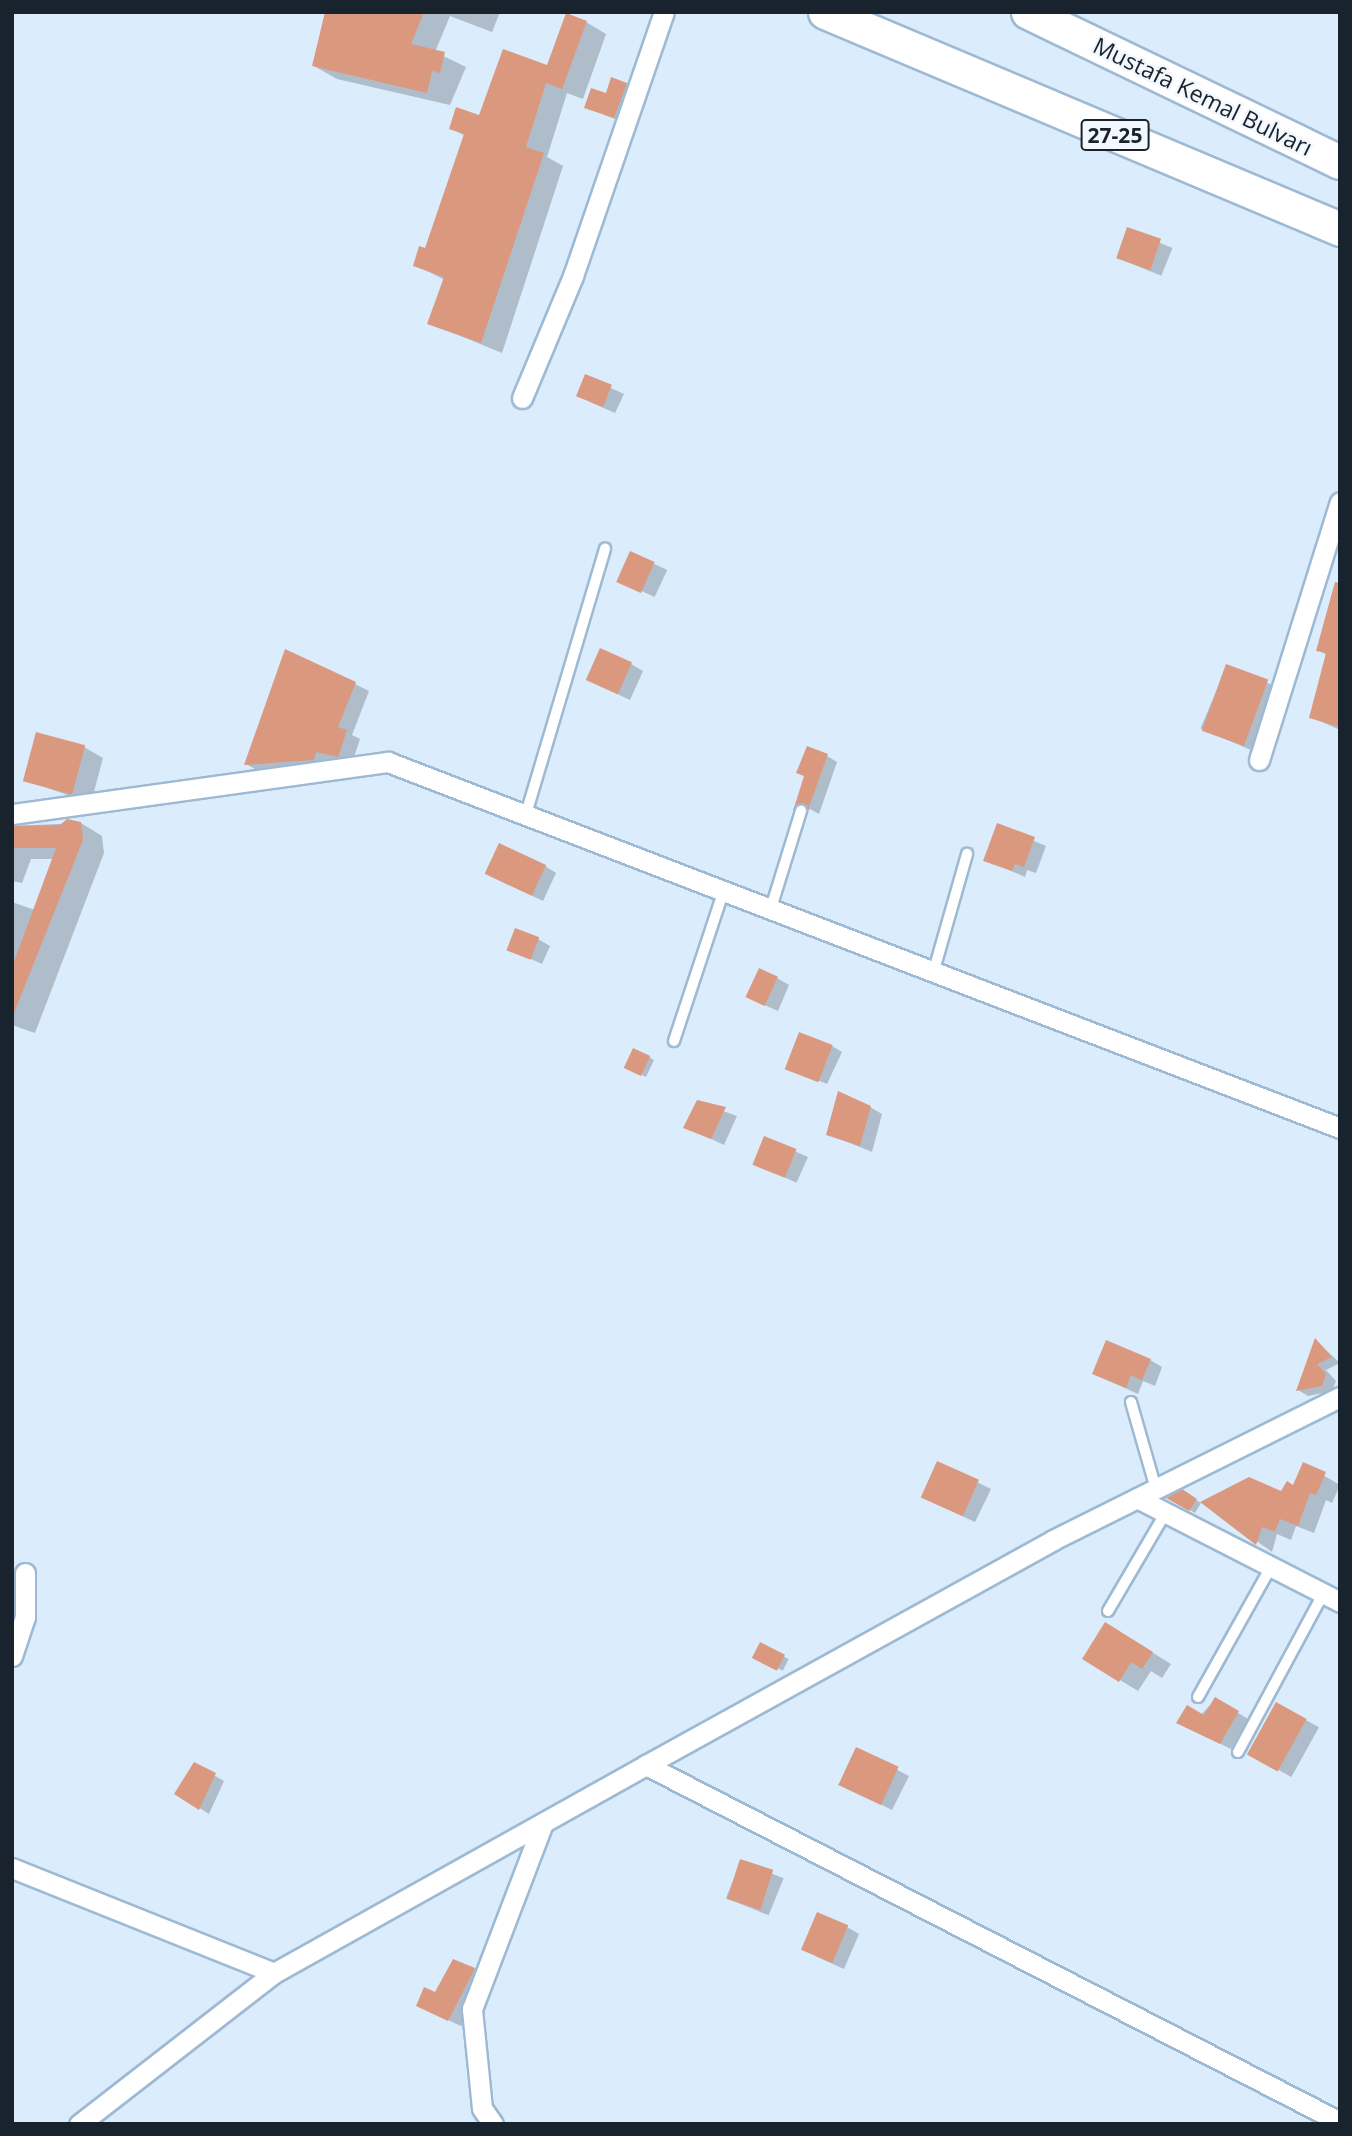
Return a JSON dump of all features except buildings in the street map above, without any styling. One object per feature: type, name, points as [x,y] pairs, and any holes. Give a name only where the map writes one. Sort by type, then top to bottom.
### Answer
[{"type":"highway","name":"27-25","points":[[825,12],[1340,229]]},
{"type":"highway","name":"Mustafa Kemal Bulvarı","points":[[1028,12],[1340,162]]},
{"type":"street","points":[[522,398],[573,276],[664,12]]},
{"type":"street","points":[[1259,761],[1340,502]]},
{"type":"street","points":[[12,814],[388,762],[1340,1128]]},
{"type":"street","points":[[79,2124],[274,1973],[646,1765],[1137,1498],[1340,1396]]},
{"type":"street","points":[[1137,1498],[1331,1598]]},
{"type":"street","points":[[12,1656],[25,1617],[25,1573]]},
{"type":"street","points":[[646,1765],[1340,2122]]},
{"type":"street","points":[[484,2119],[472,2009],[542,1823]]},
{"type":"street","points":[[12,1868],[274,1973]]},
{"type":"lane","points":[[526,814],[605,549]]},
{"type":"lane","points":[[771,908],[801,811]]},
{"type":"lane","points":[[934,970],[967,854]]},
{"type":"lane","points":[[674,1041],[724,889]]},
{"type":"lane","points":[[1131,1402],[1156,1489]]},
{"type":"lane","points":[[1108,1611],[1166,1513]]},
{"type":"lane","points":[[1198,1697],[1271,1567]]},
{"type":"lane","points":[[1238,1752],[1331,1598]]}]
